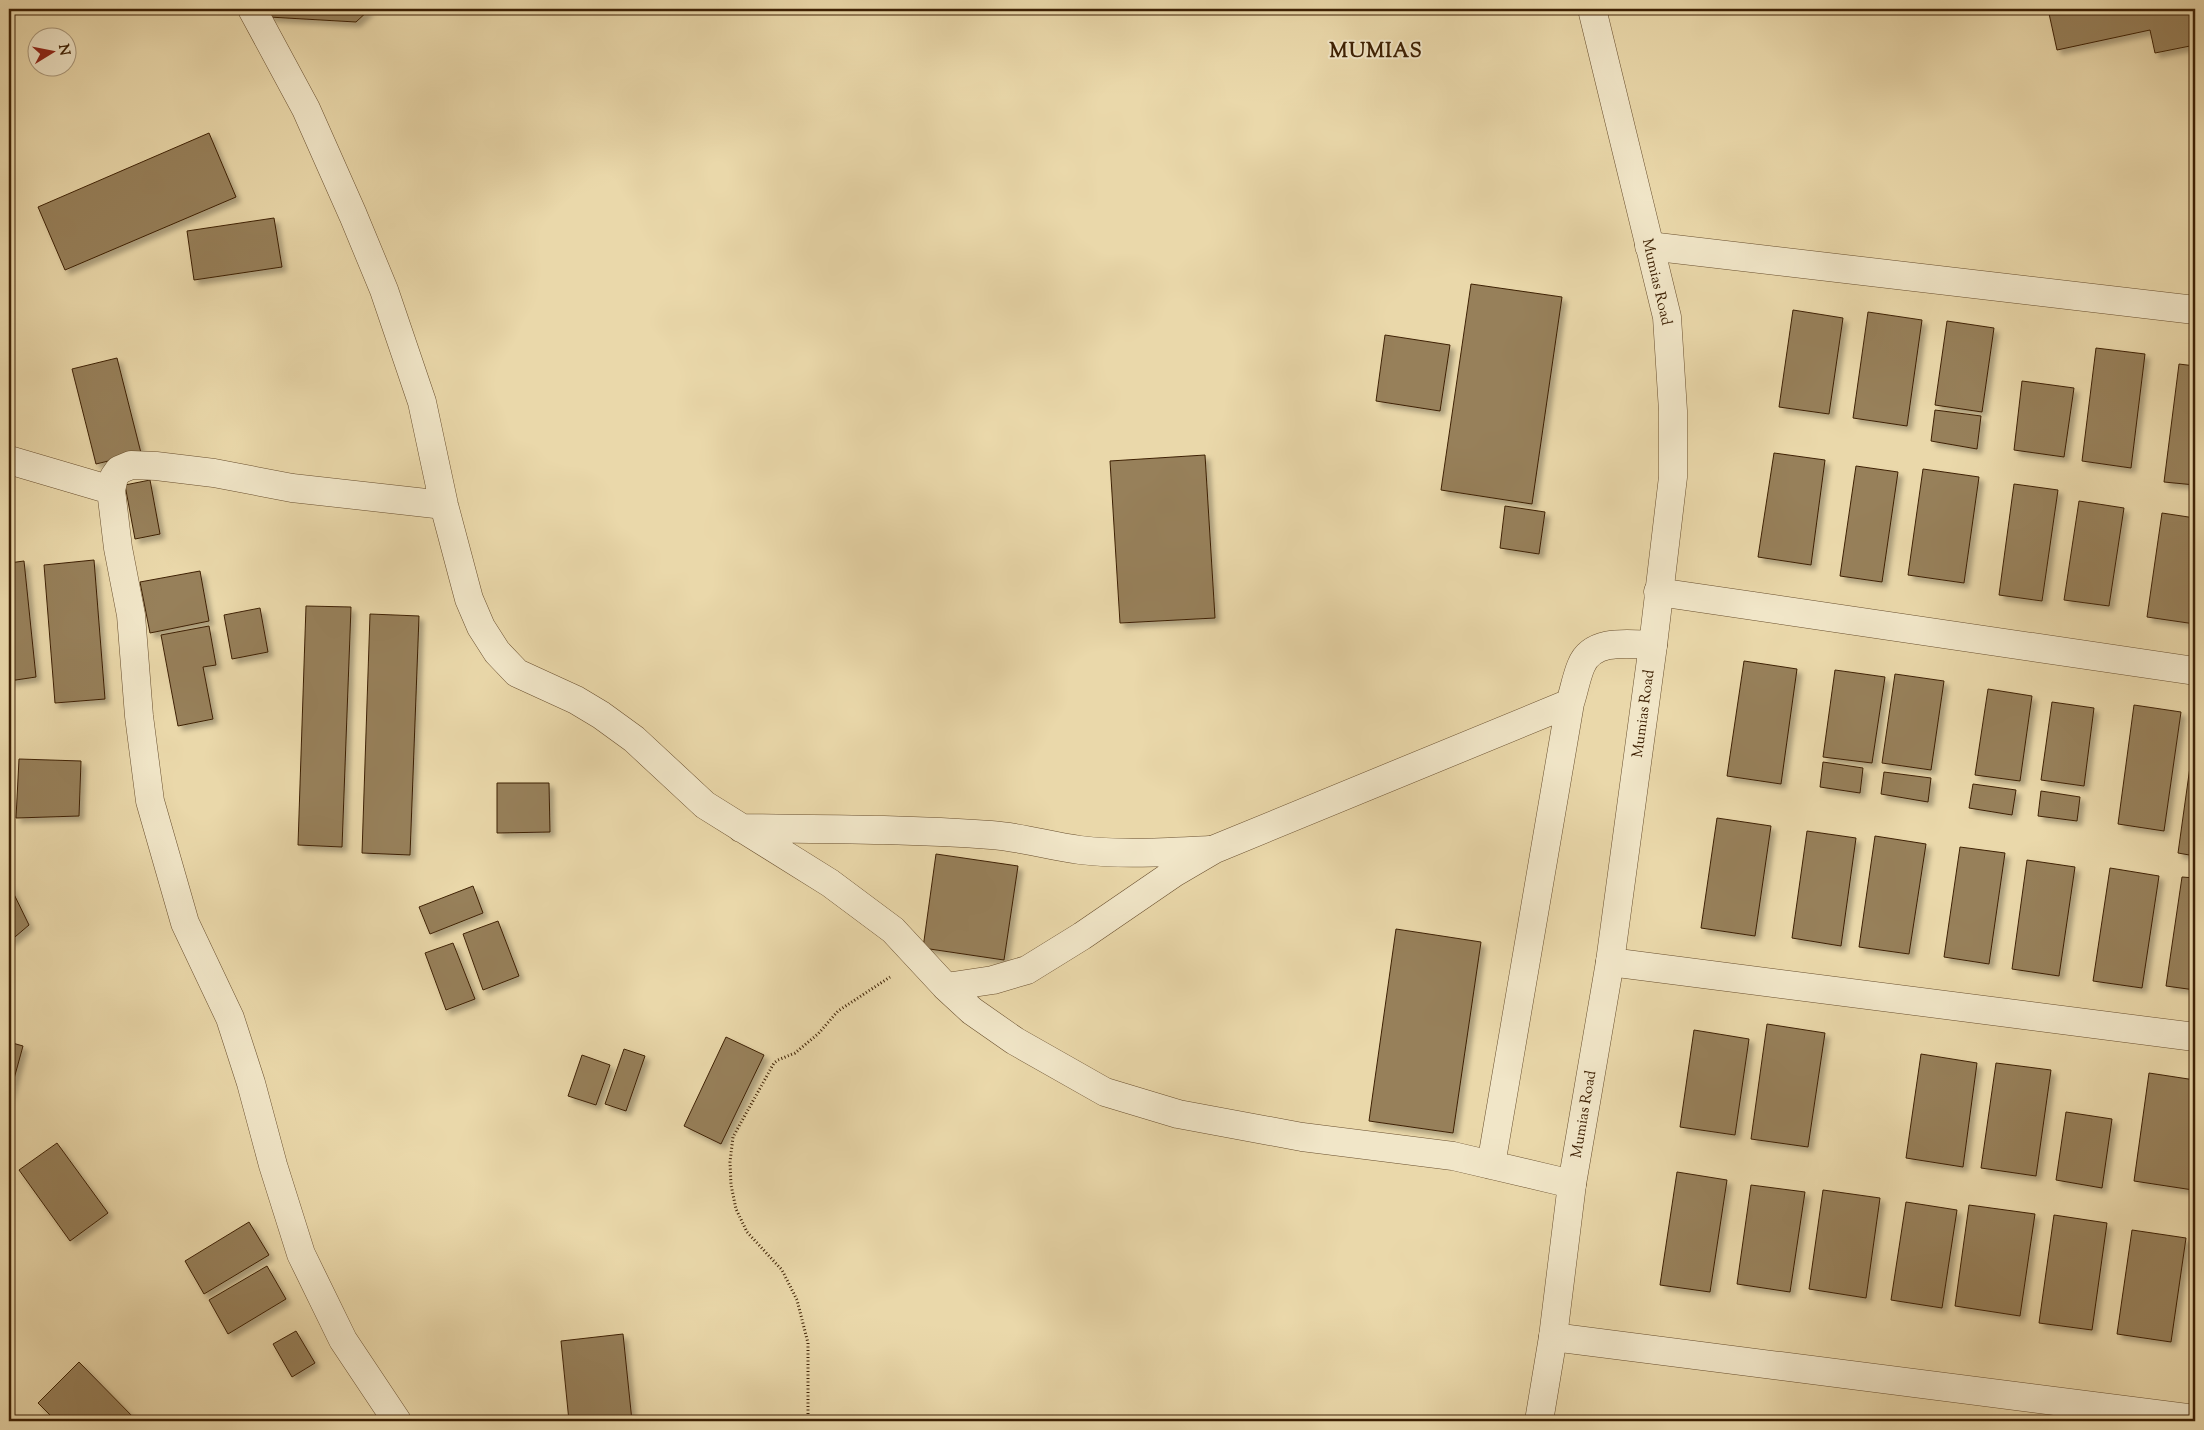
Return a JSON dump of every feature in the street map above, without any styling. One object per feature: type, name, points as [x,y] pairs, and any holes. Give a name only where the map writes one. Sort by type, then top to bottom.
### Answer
[{"type":"street","points":[[252,9],[306,108],[354,215],[384,290],[422,402],[444,505],[469,599],[481,627],[497,652],[517,673],[602,714],[634,739],[705,805],[844,893],[893,930],[946,987],[972,1011],[1015,1041],[1105,1092],[1178,1114],[1302,1137],[1453,1156],[1572,1184]]},
{"type":"street","name":"Mumias Road","points":[[1539,1421],[1553,1337],[1572,1184],[1610,962],[1653,645],[1673,477],[1673,411],[1667,318],[1592,9]]},
{"type":"street","points":[[1649,246],[2195,310]]},
{"type":"street","points":[[9,460],[110,490]]},
{"type":"street","points":[[397,1421],[343,1340],[301,1254],[230,1018],[185,923],[150,801],[139,716],[131,615],[118,548],[110,490],[114,477],[119,470],[132,465],[156,466],[214,473],[292,488],[444,505]]},
{"type":"street","points":[[1658,592],[2195,671]]},
{"type":"street","points":[[1491,1165],[1570,703],[1581,666],[1590,653],[1610,644],[1653,645]]},
{"type":"street","points":[[946,987],[993,980],[1027,970],[1082,936],[1159,882],[1215,849],[1570,703]]},
{"type":"street","points":[[740,828],[945,832],[1019,837],[1080,850],[1116,852],[1156,853],[1215,849]]},
{"type":"street","points":[[1610,962],[2195,1036]]},
{"type":"street","points":[[1553,1337],[2195,1419]]},
{"type":"path","points":[[808,1421],[808,1343],[797,1300],[782,1270],[747,1232],[736,1210],[731,1186],[730,1162],[733,1137],[761,1085],[778,1060],[795,1053],[818,1034],[838,1011],[920,958]]},
{"type":"building","points":[[264,9],[370,9],[356,22],[269,17]]},
{"type":"building","points":[[2048,9],[2195,9],[2195,45],[2155,53],[2150,30],[2057,50]]},
{"type":"building","points":[[209,133],[236,197],[65,270],[38,207]]},
{"type":"building","points":[[274,218],[282,267],[194,280],[187,231]]},
{"type":"building","points":[[1471,284],[1562,297],[1532,504],[1441,490]]},
{"type":"building","points":[[1793,310],[1843,318],[1829,414],[1779,407]]},
{"type":"building","points":[[1868,312],[1922,320],[1907,426],[1853,418]]},
{"type":"building","points":[[1947,321],[1994,328],[1982,412],[1935,405]]},
{"type":"building","points":[[1385,335],[1450,345],[1440,411],[1376,401]]},
{"type":"building","points":[[2096,348],[2145,354],[2131,468],[2082,461]]},
{"type":"building","points":[[117,358],[141,453],[96,464],[72,369]]},
{"type":"building","points":[[2179,364],[2195,366],[2195,485],[2164,482]]},
{"type":"building","points":[[2022,381],[2074,388],[2064,457],[2014,450]]},
{"type":"building","points":[[1935,410],[1981,416],[1977,449],[1931,441]]},
{"type":"building","points":[[1774,453],[1825,460],[1811,565],[1758,557]]},
{"type":"building","points":[[1205,455],[1215,618],[1120,623],[1110,461]]},
{"type":"building","points":[[1856,466],[1898,472],[1882,582],[1840,576]]},
{"type":"building","points":[[1923,469],[1979,477],[1964,583],[1908,575]]},
{"type":"building","points":[[150,480],[160,534],[135,539],[125,485]]},
{"type":"building","points":[[2014,484],[2058,490],[2042,601],[1999,595]]},
{"type":"building","points":[[2079,501],[2124,508],[2109,606],[2064,600]]},
{"type":"building","points":[[1505,506],[1545,512],[1539,554],[1500,548]]},
{"type":"building","points":[[2162,513],[2195,518],[2195,624],[2147,617]]},
{"type":"building","points":[[94,560],[105,699],[55,703],[44,565]]},
{"type":"building","points":[[24,561],[36,677],[9,681],[9,563]]},
{"type":"building","points":[[200,571],[209,621],[150,633],[140,582]]},
{"type":"building","points":[[306,606],[351,607],[342,847],[298,845]]},
{"type":"building","points":[[260,608],[268,652],[232,659],[224,615]]},
{"type":"building","points":[[370,614],[419,616],[410,855],[362,853]]},
{"type":"building","points":[[209,626],[216,665],[203,667],[213,719],[178,726],[161,635]]},
{"type":"building","points":[[1744,661],[1797,669],[1781,784],[1727,776]]},
{"type":"building","points":[[1835,670],[1885,677],[1872,763],[1823,757]]},
{"type":"building","points":[[1895,674],[1944,681],[1931,770],[1882,763]]},
{"type":"building","points":[[1988,689],[2032,696],[2020,781],[1975,775]]},
{"type":"building","points":[[2052,702],[2094,708],[2084,786],[2041,780]]},
{"type":"building","points":[[2134,705],[2181,712],[2164,831],[2118,824]]},
{"type":"building","points":[[2195,731],[2195,856],[2178,853]]},
{"type":"building","points":[[19,759],[81,761],[79,816],[16,818]]},
{"type":"building","points":[[1823,762],[1863,768],[1860,793],[1820,787]]},
{"type":"building","points":[[1884,772],[1931,778],[1928,802],[1881,794]]},
{"type":"building","points":[[497,783],[549,783],[550,832],[497,833]]},
{"type":"building","points":[[1973,784],[2016,790],[2012,815],[1969,808]]},
{"type":"building","points":[[2041,791],[2080,797],[2077,821],[2038,816]]},
{"type":"building","points":[[1717,818],[1771,826],[1755,936],[1701,928]]},
{"type":"building","points":[[1807,831],[1856,838],[1841,946],[1792,938]]},
{"type":"building","points":[[1875,836],[1926,844],[1909,954],[1859,947]]},
{"type":"building","points":[[1960,847],[2005,853],[1989,964],[1944,957]]},
{"type":"building","points":[[936,854],[1018,866],[1004,960],[923,948]]},
{"type":"building","points":[[2027,860],[2075,867],[2059,976],[2012,969]]},
{"type":"building","points":[[2110,868],[2159,876],[2142,988],[2093,981]]},
{"type":"building","points":[[2182,877],[2195,878],[2195,990],[2166,986]]},
{"type":"building","points":[[9,884],[29,925],[9,942]]},
{"type":"building","points":[[473,886],[483,913],[430,934],[419,907]]},
{"type":"building","points":[[498,921],[519,976],[483,990],[463,934]]},
{"type":"building","points":[[1396,929],[1481,942],[1453,1133],[1369,1121]]},
{"type":"building","points":[[453,943],[475,999],[446,1010],[425,953]]},
{"type":"building","points":[[1767,1024],[1825,1033],[1808,1147],[1751,1139]]},
{"type":"building","points":[[1694,1030],[1749,1039],[1735,1135],[1680,1127]]},
{"type":"building","points":[[726,1037],[764,1055],[721,1144],[684,1126]]},
{"type":"building","points":[[9,1042],[23,1046],[9,1097]]},
{"type":"building","points":[[624,1049],[645,1056],[626,1111],[605,1104]]},
{"type":"building","points":[[1921,1054],[1977,1063],[1963,1167],[1906,1158]]},
{"type":"building","points":[[582,1055],[610,1065],[596,1105],[568,1096]]},
{"type":"building","points":[[1996,1063],[2051,1070],[2036,1176],[1981,1168]]},
{"type":"building","points":[[2149,1073],[2195,1080],[2195,1176],[2193,1190],[2134,1181]]},
{"type":"building","points":[[2066,1112],[2112,1119],[2102,1188],[2056,1180]]},
{"type":"building","points":[[57,1143],[108,1213],[70,1241],[19,1170]]},
{"type":"building","points":[[1677,1172],[1727,1180],[1710,1292],[1660,1285]]},
{"type":"building","points":[[1751,1185],[1805,1192],[1790,1292],[1737,1284]]},
{"type":"building","points":[[1823,1190],[1880,1198],[1866,1298],[1809,1289]]},
{"type":"building","points":[[1906,1202],[1957,1210],[1942,1308],[1891,1300]]},
{"type":"building","points":[[1969,1205],[2035,1214],[2020,1316],[1955,1306]]},
{"type":"building","points":[[2054,1215],[2107,1223],[2092,1330],[2039,1323]]},
{"type":"building","points":[[249,1222],[269,1255],[204,1294],[185,1261]]},
{"type":"building","points":[[2132,1230],[2186,1238],[2171,1342],[2117,1334]]},
{"type":"building","points":[[267,1266],[286,1299],[228,1334],[209,1300]]},
{"type":"building","points":[[296,1331],[315,1363],[292,1377],[273,1344]]},
{"type":"building","points":[[623,1334],[632,1421],[569,1421],[561,1341]]},
{"type":"building","points":[[79,1362],[137,1421],[56,1421],[38,1403]]},
{"type":"district","name":"MUMIAS","points":[[1376,52]]}]
